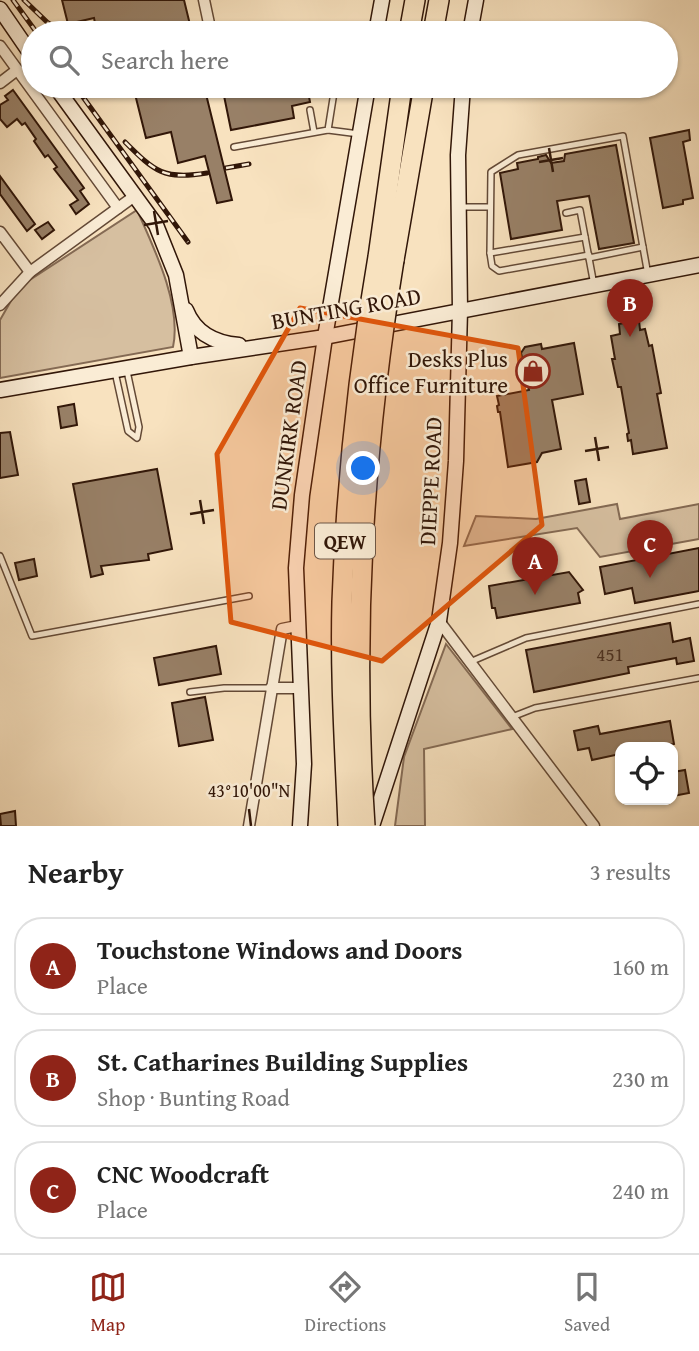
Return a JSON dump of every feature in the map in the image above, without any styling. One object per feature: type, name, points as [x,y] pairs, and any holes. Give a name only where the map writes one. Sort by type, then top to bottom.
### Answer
[{"type":"highway","points":[[412,21],[415,0]]},
{"type":"highway","points":[[435,21],[439,0]]},
{"type":"highway","name":"QEW","points":[[365,826],[359,695],[361,554],[401,98]]},
{"type":"highway","name":"QEW","points":[[348,826],[342,696],[342,605],[346,514],[357,386],[421,98]]},
{"type":"street","points":[[204,0],[208,21]]},
{"type":"street","points":[[379,21],[382,0]]},
{"type":"street","points":[[473,21],[476,0]]},
{"type":"street","points":[[0,9],[21,39]]},
{"type":"street","points":[[0,46],[21,76]]},
{"type":"street","points":[[0,83],[21,65]]},
{"type":"street","points":[[37,98],[118,208]]},
{"type":"street","points":[[64,98],[156,225],[176,275],[191,356]]},
{"type":"street","name":"DUNKIRK ROAD","points":[[300,826],[304,764],[296,568],[302,495],[325,337],[366,98]]},
{"type":"street","name":"DIEPPE ROAD","points":[[372,826],[439,621],[453,513],[460,310],[459,136],[462,98]]},
{"type":"street","points":[[0,305],[30,272],[136,195]]},
{"type":"street","points":[[0,232],[30,272]]},
{"type":"street","name":"BUNTING ROAD","points":[[0,390],[191,356],[325,337],[699,265]]},
{"type":"street","points":[[181,302],[188,316],[206,337],[223,342],[265,346]]},
{"type":"street","points":[[439,621],[594,826]]},
{"type":"street","points":[[249,826],[282,629],[297,626]]},
{"type":"street","points":[[271,688],[300,688]]},
{"type":"lane","points":[[328,130],[333,98]]},
{"type":"lane","points":[[310,110],[314,132]]},
{"type":"lane","points":[[234,147],[328,130],[359,134]]},
{"type":"lane","points":[[643,247],[499,271],[492,267],[490,253],[491,172],[518,155],[623,136],[625,149],[643,247],[648,275]]},
{"type":"lane","points":[[459,207],[490,207]]},
{"type":"lane","points":[[566,213],[580,210],[594,285]]},
{"type":"lane","points":[[490,253],[585,237]]},
{"type":"lane","points":[[120,369],[139,428],[137,438],[128,431],[120,369]]},
{"type":"lane","points":[[0,556],[32,636],[250,596]]},
{"type":"lane","points":[[470,662],[526,638],[699,604]]},
{"type":"lane","points":[[512,718],[536,708],[699,678]]},
{"type":"lane","points":[[190,692],[224,688],[271,688]]},
{"type":"highlighted area","points":[[300,308],[518,348],[542,525],[382,661],[231,622],[217,454]]},
{"type":"shaded area","points":[[137,210],[170,295],[174,313],[173,347],[0,378],[0,320],[19,287]]},
{"type":"shaded area","points":[[617,504],[620,519],[699,504],[699,539],[600,557],[577,528],[464,546],[476,516],[536,519]]},
{"type":"shaded area","points":[[446,644],[512,729],[424,749],[425,826],[395,826],[404,757]]},
{"type":"building","points":[[62,0],[184,0],[189,21],[95,21],[94,18],[67,21]]},
{"type":"building","points":[[13,90],[84,188],[80,191],[89,204],[76,214],[70,205],[78,200],[54,169],[57,167],[48,155],[45,157],[25,123],[22,125],[17,119],[7,127],[0,119],[0,105],[8,100],[5,96]]},
{"type":"building","points":[[136,98],[207,98],[232,200],[217,203],[205,156],[178,163],[171,132],[146,138]]},
{"type":"building","points":[[224,98],[309,98],[310,102],[292,106],[294,118],[231,130]]},
{"type":"building","points":[[689,130],[690,140],[683,142],[693,198],[683,200],[683,204],[663,208],[650,138]]},
{"type":"building","points":[[616,145],[634,243],[599,249],[589,196],[557,201],[562,230],[511,239],[500,173],[518,169],[517,163],[546,155],[551,163],[564,161],[565,154]]},
{"type":"building","points":[[0,176],[35,224],[27,231],[0,194]]},
{"type":"building","points":[[48,222],[54,230],[42,239],[35,230]]},
{"type":"building","points":[[639,320],[640,330],[645,329],[649,346],[652,345],[661,393],[657,394],[667,448],[633,454],[631,440],[628,441],[621,387],[618,387],[612,359],[615,359],[611,336],[620,334],[619,324]]},
{"type":"building","points":[[574,343],[583,394],[552,400],[561,449],[542,453],[537,462],[508,467],[497,396],[529,390],[521,353],[525,347],[541,344],[542,349]]},
{"type":"building","points":[[74,404],[77,425],[61,428],[58,407]]},
{"type":"building","points":[[10,432],[18,475],[0,478],[0,433]]},
{"type":"building","points":[[157,469],[172,549],[148,554],[149,560],[101,566],[103,574],[91,577],[73,484]]},
{"type":"building","points":[[586,479],[590,502],[579,504],[575,481]]},
{"type":"building","points":[[699,548],[699,591],[635,603],[632,588],[605,594],[600,567]]},
{"type":"building","points":[[34,559],[37,576],[19,580],[15,563]]},
{"type":"building","points":[[569,572],[583,590],[578,593],[580,603],[497,618],[495,608],[492,608],[489,586]]},
{"type":"building","points":[[670,623],[673,642],[690,638],[694,661],[677,664],[676,658],[628,667],[629,673],[534,692],[526,650]]},
{"type":"building","points":[[216,646],[221,674],[159,685],[154,658]]},
{"type":"building","points":[[205,697],[213,740],[179,746],[172,703]]},
{"type":"building","points":[[670,721],[674,742],[615,742],[615,755],[592,760],[589,748],[578,750],[574,731],[598,726],[600,734]]},
{"type":"building","points":[[685,770],[689,793],[678,795],[678,771]]},
{"type":"building","points":[[15,811],[16,826],[1,826],[0,814]]},
{"type":"railway","points":[[13,0],[28,21]]},
{"type":"railway","points":[[24,0],[46,21]]},
{"type":"railway","points":[[84,98],[188,242]]},
{"type":"railway","points":[[125,142],[161,171],[180,175],[207,173]]},
{"type":"railway","points":[[226,168],[249,164]]},
{"type":"place","name":"St. Catharines Building Supplies","points":[[630,337]]},
{"type":"place","name":"Desks Plus Office Furniture","points":[[533,371]]},
{"type":"place","name":"CNC Woodcraft","points":[[650,578]]},
{"type":"place","name":"Touchstone Windows and Doors","points":[[535,595]]}]
